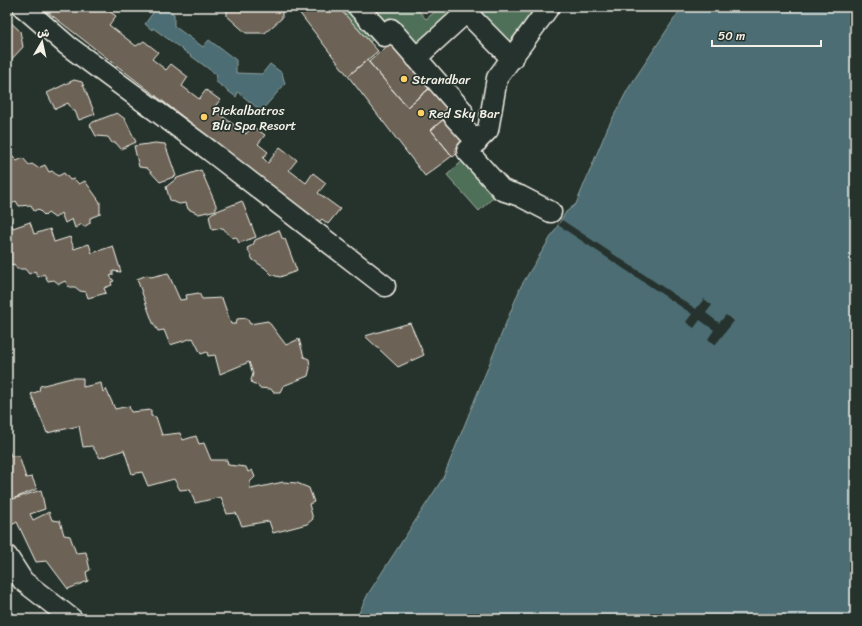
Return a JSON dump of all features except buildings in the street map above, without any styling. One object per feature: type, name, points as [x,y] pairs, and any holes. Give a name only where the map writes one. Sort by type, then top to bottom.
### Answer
[{"type":"street","points":[[23,7],[68,46],[209,150],[385,286]]},
{"type":"street","points":[[358,7],[384,36],[391,29],[462,110],[454,117],[476,142]]},
{"type":"street","points":[[549,7],[497,78],[488,130],[467,151],[502,190],[520,196],[551,212]]},
{"type":"street","points":[[416,58],[466,9],[512,58]]},
{"type":"street","points":[[7,556],[23,581],[72,619]]},
{"type":"green space","points":[[338,7],[351,7],[376,36],[370,42]]},
{"type":"green space","points":[[367,7],[415,7],[426,19],[441,7],[454,7],[458,12],[416,51],[385,27]]},
{"type":"green space","points":[[482,7],[545,7],[511,51],[476,13]]},
{"type":"green space","points":[[468,156],[500,191],[479,211],[447,175]]},
{"type":"water","points":[[157,7],[164,7],[174,14],[174,26],[203,47],[209,40],[236,60],[236,73],[262,74],[270,64],[282,73],[285,84],[261,111],[238,92],[236,97],[215,81],[217,75],[153,28],[152,30],[145,24]]},
{"type":"water","points":[[682,7],[855,7],[855,619],[356,619],[368,594],[443,478],[521,286],[566,212],[576,204],[608,127],[628,89]]},
{"type":"pier","points":[[562,220],[696,309],[704,299],[712,305],[706,313],[719,323],[726,315],[734,321],[715,345],[708,339],[714,330],[700,320],[694,328],[686,322],[692,314],[558,225]]},
{"type":"place","name":"Strandbar","points":[[404,79]]},
{"type":"place","name":"Red Sky Bar","points":[[421,113]]},
{"type":"place","name":"Pickalbatros Blu Spa Resort","points":[[204,117]]}]
